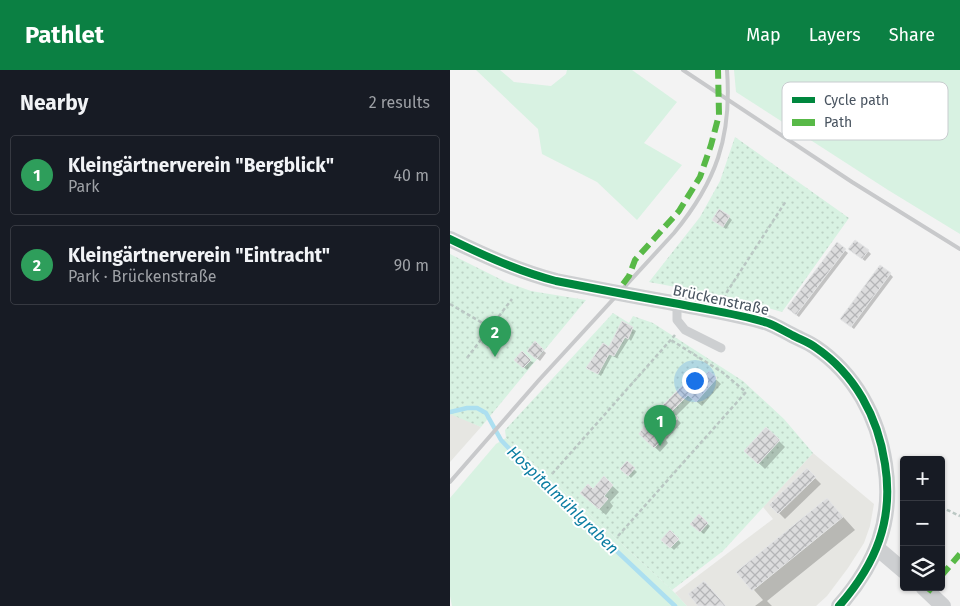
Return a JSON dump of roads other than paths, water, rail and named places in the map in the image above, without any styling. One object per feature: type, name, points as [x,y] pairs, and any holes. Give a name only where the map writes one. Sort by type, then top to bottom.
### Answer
[{"type":"street","name":"Brückenstraße","points":[[450,239],[506,266],[532,275],[720,312],[769,324],[815,347],[844,372],[866,403],[877,430],[882,448],[888,496],[886,515],[877,548],[858,582],[838,606]]},
{"type":"street","points":[[877,548],[900,568]]},
{"type":"street","points":[[927,591],[943,606]]},
{"type":"lane","points":[[678,304],[678,320],[681,326],[685,330],[721,348]]},
{"type":"waterway","name":"Hospitalmühlgraben","points":[[450,412],[477,408],[486,413],[501,440],[520,460],[675,606]]},
{"type":"railway","points":[[683,70],[782,136]]},
{"type":"railway","points":[[450,482],[689,214],[711,177],[724,138],[727,117],[727,70]]},
{"type":"railway","points":[[789,140],[960,249]]},
{"type":"place","name":"Kleingärtnerverein \"Eintracht\"","points":[[495,357]]},
{"type":"place","name":"Kleingärtnerverein \"Bergblick\"","points":[[660,446]]}]
